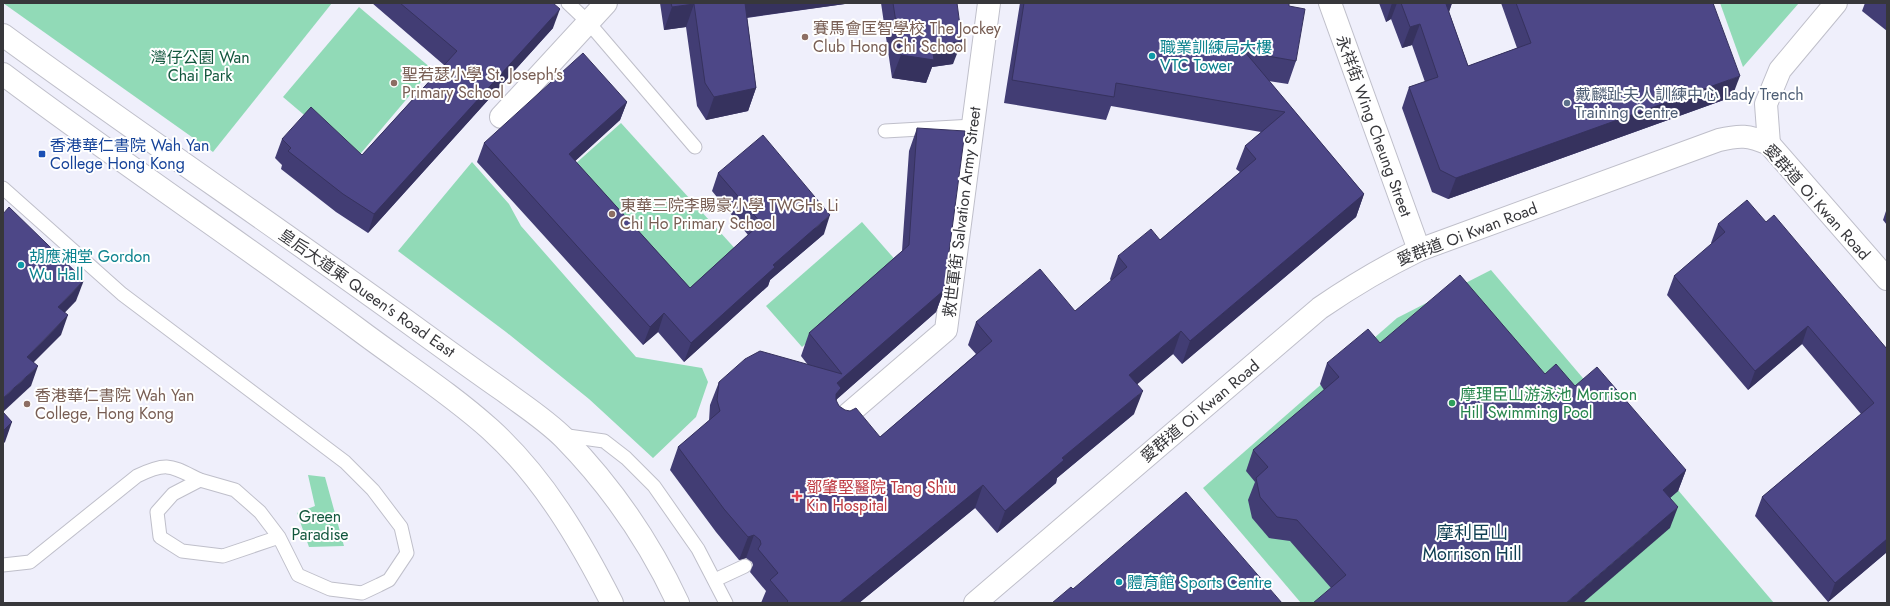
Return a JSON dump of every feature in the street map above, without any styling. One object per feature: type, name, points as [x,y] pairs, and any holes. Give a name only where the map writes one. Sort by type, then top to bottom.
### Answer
[{"type":"street","points":[[501,117],[606,3]]},
{"type":"street","name":"救世軍街 Salvation Army Street","points":[[840,421],[946,330],[989,3]]},
{"type":"street","name":"永祥街 Wing Cheung Street","points":[[1330,3],[1419,250]]},
{"type":"street","points":[[1769,144],[1766,104],[1780,70],[1836,3]]},
{"type":"street","name":"皇后大道東 Queen's Road East","points":[[3,35],[137,132],[358,286],[521,404],[561,435],[592,467],[635,528],[668,582],[678,603]]},
{"type":"street","name":"皇后大道東 Queen's Road East","points":[[3,74],[74,127],[336,313],[491,430],[547,492],[586,552],[612,603]]},
{"type":"street","name":"愛群道 Oi Kwan Road","points":[[974,603],[1320,308],[1353,285],[1386,266],[1419,250],[1719,140],[1738,135],[1756,138],[1769,144],[1887,279]]},
{"type":"lane","points":[[568,3],[588,22],[695,147]]},
{"type":"lane","points":[[885,131],[973,126]]},
{"type":"lane","points":[[3,188],[122,294],[345,462],[373,490],[401,527],[407,553],[389,580],[362,593],[330,589],[298,575],[279,537],[260,512],[235,490],[200,480],[172,466],[156,467],[137,476],[73,529],[30,562],[3,565]]},
{"type":"lane","points":[[561,435],[604,441],[626,458],[654,486],[698,549],[726,603]]},
{"type":"lane","points":[[200,480],[173,494],[157,512],[160,536],[182,551],[223,556],[279,537]]},
{"type":"lane","points":[[714,580],[745,566]]},
{"type":"green space","name":"灣仔公園 Wan Chai Park","points":[[3,3],[332,3],[213,152]]},
{"type":"green space","points":[[1720,3],[1799,3],[1743,67]]},
{"type":"green space","points":[[359,7],[432,69],[356,159],[283,97]]},
{"type":"green space","points":[[621,123],[739,253],[683,303],[565,173]]},
{"type":"green space","points":[[472,162],[509,204],[521,226],[636,357],[702,368],[708,382],[696,417],[653,458],[589,399],[506,332],[398,251]]},
{"type":"green space","points":[[862,222],[898,263],[802,347],[766,306]]},
{"type":"green space","name":"摩理臣山游泳池 Morrison Hill Swimming Pool","points":[[1491,270],[1774,603],[1301,603],[1203,488],[1397,318]]},
{"type":"green space","name":"Green Paradise","points":[[308,475],[325,477],[344,546],[309,547],[297,513],[315,506]]},
{"type":"building","points":[[400,3],[553,3],[560,9],[374,214],[343,194],[288,151],[291,148],[282,139],[311,107],[362,155],[457,51]]},
{"type":"building","points":[[671,3],[745,3],[756,88],[714,97],[705,83],[694,4],[672,7]]},
{"type":"building","points":[[893,3],[957,3],[962,41],[932,46],[934,60],[901,55]]},
{"type":"building","points":[[1024,3],[1289,3],[1289,6],[1305,9],[1296,61],[1245,52],[1364,194],[1190,341],[1181,331],[1129,375],[1143,391],[1062,458],[1064,460],[1005,511],[983,485],[839,603],[786,603],[788,601],[770,580],[778,573],[758,549],[761,544],[760,540],[754,535],[748,537],[724,509],[678,447],[720,411],[717,400],[719,382],[745,359],[760,351],[842,374],[809,333],[909,245],[917,128],[965,131],[944,290],[837,383],[841,388],[836,394],[836,400],[839,406],[850,411],[856,408],[880,437],[992,341],[976,322],[1040,269],[1075,311],[1127,267],[1118,256],[1151,229],[1160,240],[1256,159],[1245,146],[1285,112],[1116,83],[1114,97],[1012,80]]},
{"type":"building","name":"戴麟趾夫人訓練中心 Lady Trench Training Centre","points":[[1401,3],[1449,3],[1446,4],[1468,66],[1531,43],[1516,3],[1713,3],[1740,76],[1456,178],[1440,170],[1409,87],[1438,77],[1420,24],[1410,27]]},
{"type":"building","points":[[583,53],[627,102],[569,154],[690,288],[761,223],[718,173],[763,135],[830,215],[773,265],[775,267],[691,343],[664,313],[650,327],[484,143]]},
{"type":"building","points":[[1747,200],[1766,222],[1774,215],[1887,349],[1887,539],[1835,583],[1762,497],[1874,403],[1808,326],[1755,371],[1674,276],[1725,232],[1718,224]]},
{"type":"building","name":"胡應湘堂 Gordon Wu Hall","points":[[9,207],[84,280],[58,307],[68,315],[27,357],[38,366],[3,398],[3,214]]},
{"type":"building","name":"摩理臣山游泳池 Morrison Hill Swimming Pool","points":[[1460,275],[1545,374],[1556,364],[1575,386],[1597,367],[1686,470],[1663,490],[1678,507],[1566,603],[1313,603],[1346,575],[1297,520],[1277,517],[1260,497],[1256,478],[1268,467],[1253,450],[1339,377],[1327,363],[1368,329],[1380,343]]},
{"type":"building","points":[[3,412],[12,422],[3,431]]},
{"type":"building","points":[[1186,492],[1282,603],[1052,603],[1071,587],[1073,589]]},
{"type":"place","name":"賽馬會匡智學校 The Jockey Club Hong Chi School","points":[[805,37]]},
{"type":"place","name":"職業訓練局大樓 VTC Tower","points":[[1152,56]]},
{"type":"place","name":"聖若瑟小學 St. Joseph's Primary School","points":[[394,83]]},
{"type":"place","name":"戴麟趾夫人訓練中心 Lady Trench Training Centre","points":[[1567,103]]},
{"type":"place","name":"香港華仁書院 Wah Yan College Hong Kong","points":[[42,154]]},
{"type":"place","name":"東華三院李賜豪小學 TWGHs Li Chi Ho Primary School","points":[[612,214]]},
{"type":"place","name":"胡應湘堂 Gordon Wu Hall","points":[[21,265]]},
{"type":"place","name":"摩理臣山游泳池 Morrison Hill Swimming Pool","points":[[1452,403]]},
{"type":"place","name":"香港華仁書院 Wah Yan College, Hong Kong","points":[[27,404]]},
{"type":"place","name":"鄧肇堅醫院 Tang Shiu Kin Hospital","points":[[797,496]]},
{"type":"place","name":"體育館 Sports Centre","points":[[1119,582]]},
{"type":"district","name":"摩利臣山 Morrison Hill","points":[[1472,543]]}]
